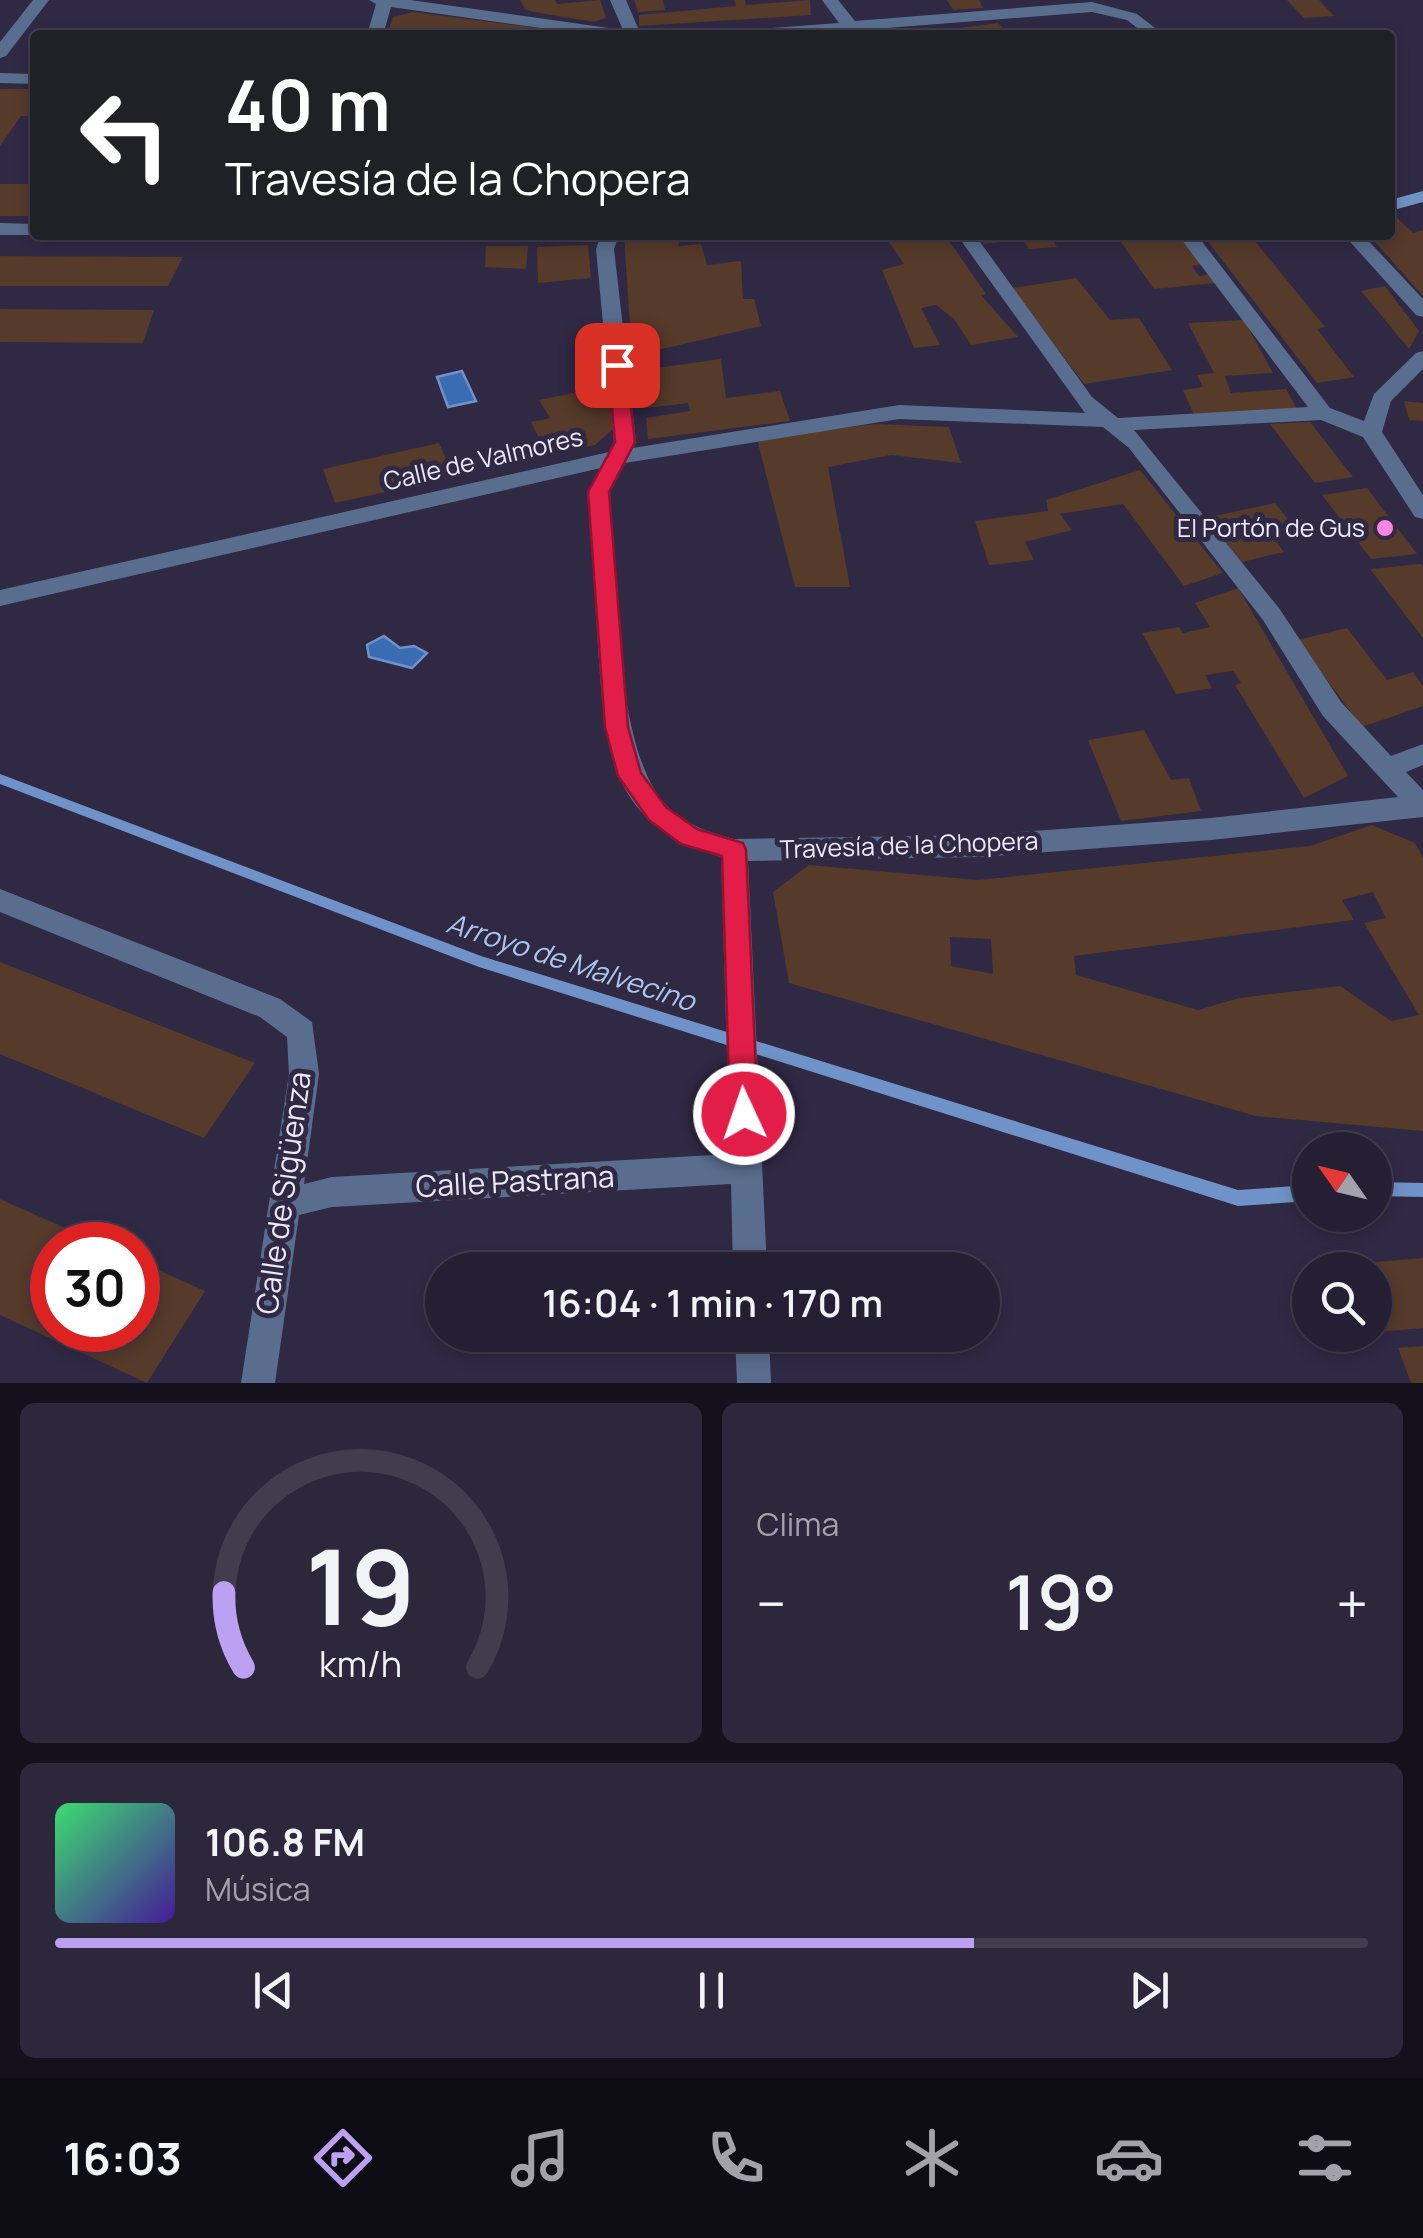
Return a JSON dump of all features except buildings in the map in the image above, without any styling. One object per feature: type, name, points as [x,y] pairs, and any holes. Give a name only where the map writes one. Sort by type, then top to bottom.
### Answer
[{"type":"street","points":[[0,53],[41,0]]},
{"type":"street","points":[[377,0],[507,8],[602,30]]},
{"type":"street","points":[[618,0],[631,30]]},
{"type":"street","points":[[830,0],[854,30]]},
{"type":"street","points":[[376,30],[385,1]]},
{"type":"street","points":[[1005,6],[1024,30]]},
{"type":"street","points":[[861,30],[1005,6],[1131,8],[1151,30]]},
{"type":"street","points":[[0,78],[30,79]]},
{"type":"street","points":[[1395,204],[1423,196]]},
{"type":"street","points":[[0,229],[30,230]]},
{"type":"street","name":"Travesía de la Chopera","points":[[608,240],[605,250],[625,442],[598,492],[616,727],[630,776],[658,814],[689,837],[734,850],[979,846],[1210,829],[1422,806]]},
{"type":"street","points":[[969,240],[1026,322],[1271,614],[1332,709],[1422,806]]},
{"type":"street","points":[[1190,240],[1323,413],[1371,432],[1423,512]]},
{"type":"street","points":[[1358,240],[1423,311]]},
{"type":"street","points":[[1371,432],[1381,399],[1423,357]]},
{"type":"street","name":"Calle de Valmores","points":[[0,598],[618,457],[899,412],[1111,422],[1323,413]]},
{"type":"street","points":[[1386,768],[1423,754]]},
{"type":"street","points":[[734,850],[749,1252]]},
{"type":"street","name":"Calle de Sigüenza","points":[[0,900],[270,1008],[301,1031],[304,1074],[258,1383]]},
{"type":"street","name":"Calle Pastrana","points":[[286,1204],[332,1192],[746,1168]]},
{"type":"street","points":[[753,1352],[754,1383]]},
{"type":"water","points":[[462,371],[476,401],[448,407],[437,377]]},
{"type":"water","points":[[384,636],[400,648],[414,646],[427,653],[412,668],[369,657],[367,645]]},
{"type":"waterway","name":"Arroyo de Malvecino","points":[[0,779],[479,961],[1238,1198],[1292,1194]]},
{"type":"waterway","name":"Arroyo de Malvecino","points":[[1392,1189],[1423,1190]]},
{"type":"place","name":"El Portón de Gus","points":[[1385,528]]},
{"type":"route","points":[[617,365],[625,442],[598,492],[616,727],[630,776],[658,814],[689,837],[734,850],[744,1114]]}]
